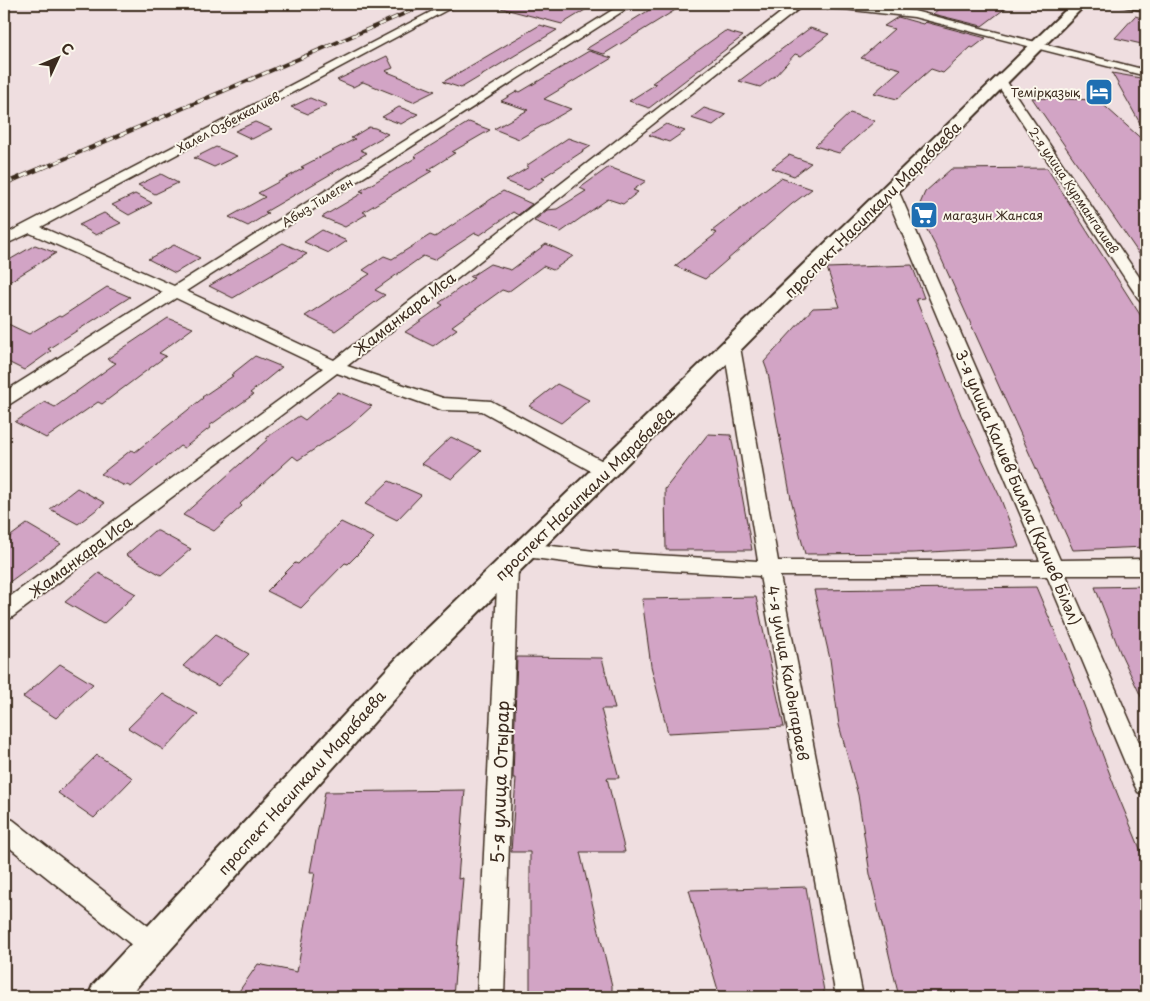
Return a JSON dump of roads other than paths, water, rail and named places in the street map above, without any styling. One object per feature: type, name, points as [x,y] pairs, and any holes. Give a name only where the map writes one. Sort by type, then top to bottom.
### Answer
[{"type":"main road","name":"проспект Насипкали Марабаева","points":[[113,991],[152,945],[408,665],[1079,4]]},
{"type":"street","name":"Халел Озбеккалиев","points":[[4,241],[453,4]]},
{"type":"street","name":"Абыз Тилеген","points":[[4,400],[629,4]]},
{"type":"street","name":"Жаманкара Иса","points":[[4,612],[334,367],[798,4]]},
{"type":"street","points":[[802,4],[845,5],[914,14],[1146,73]]},
{"type":"street","points":[[1126,4],[1146,8]]},
{"type":"street","name":"2-я улица Курмангалиев","points":[[1001,81],[1146,298]]},
{"type":"street","name":"3-я улица Калиев Биляла (Қалиев Біләл)","points":[[891,190],[1146,784]]},
{"type":"street","points":[[29,227],[176,292],[334,367],[442,404],[485,405],[606,471]]},
{"type":"street","name":"4-я улица Калдыгараев","points":[[732,347],[769,569],[849,997]]},
{"type":"street","points":[[526,550],[583,558],[769,569],[1146,566]]},
{"type":"street","name":"5-я улица Отырар","points":[[490,997],[508,567]]},
{"type":"street","points":[[4,828],[152,945]]},
{"type":"railway","points":[[43,168],[427,4]]},
{"type":"railway","points":[[4,184],[46,166]]},
{"type":"place","name":"Темірқазық","points":[[1099,92]]},
{"type":"place","name":"магазин Жансая","points":[[924,215]]}]
